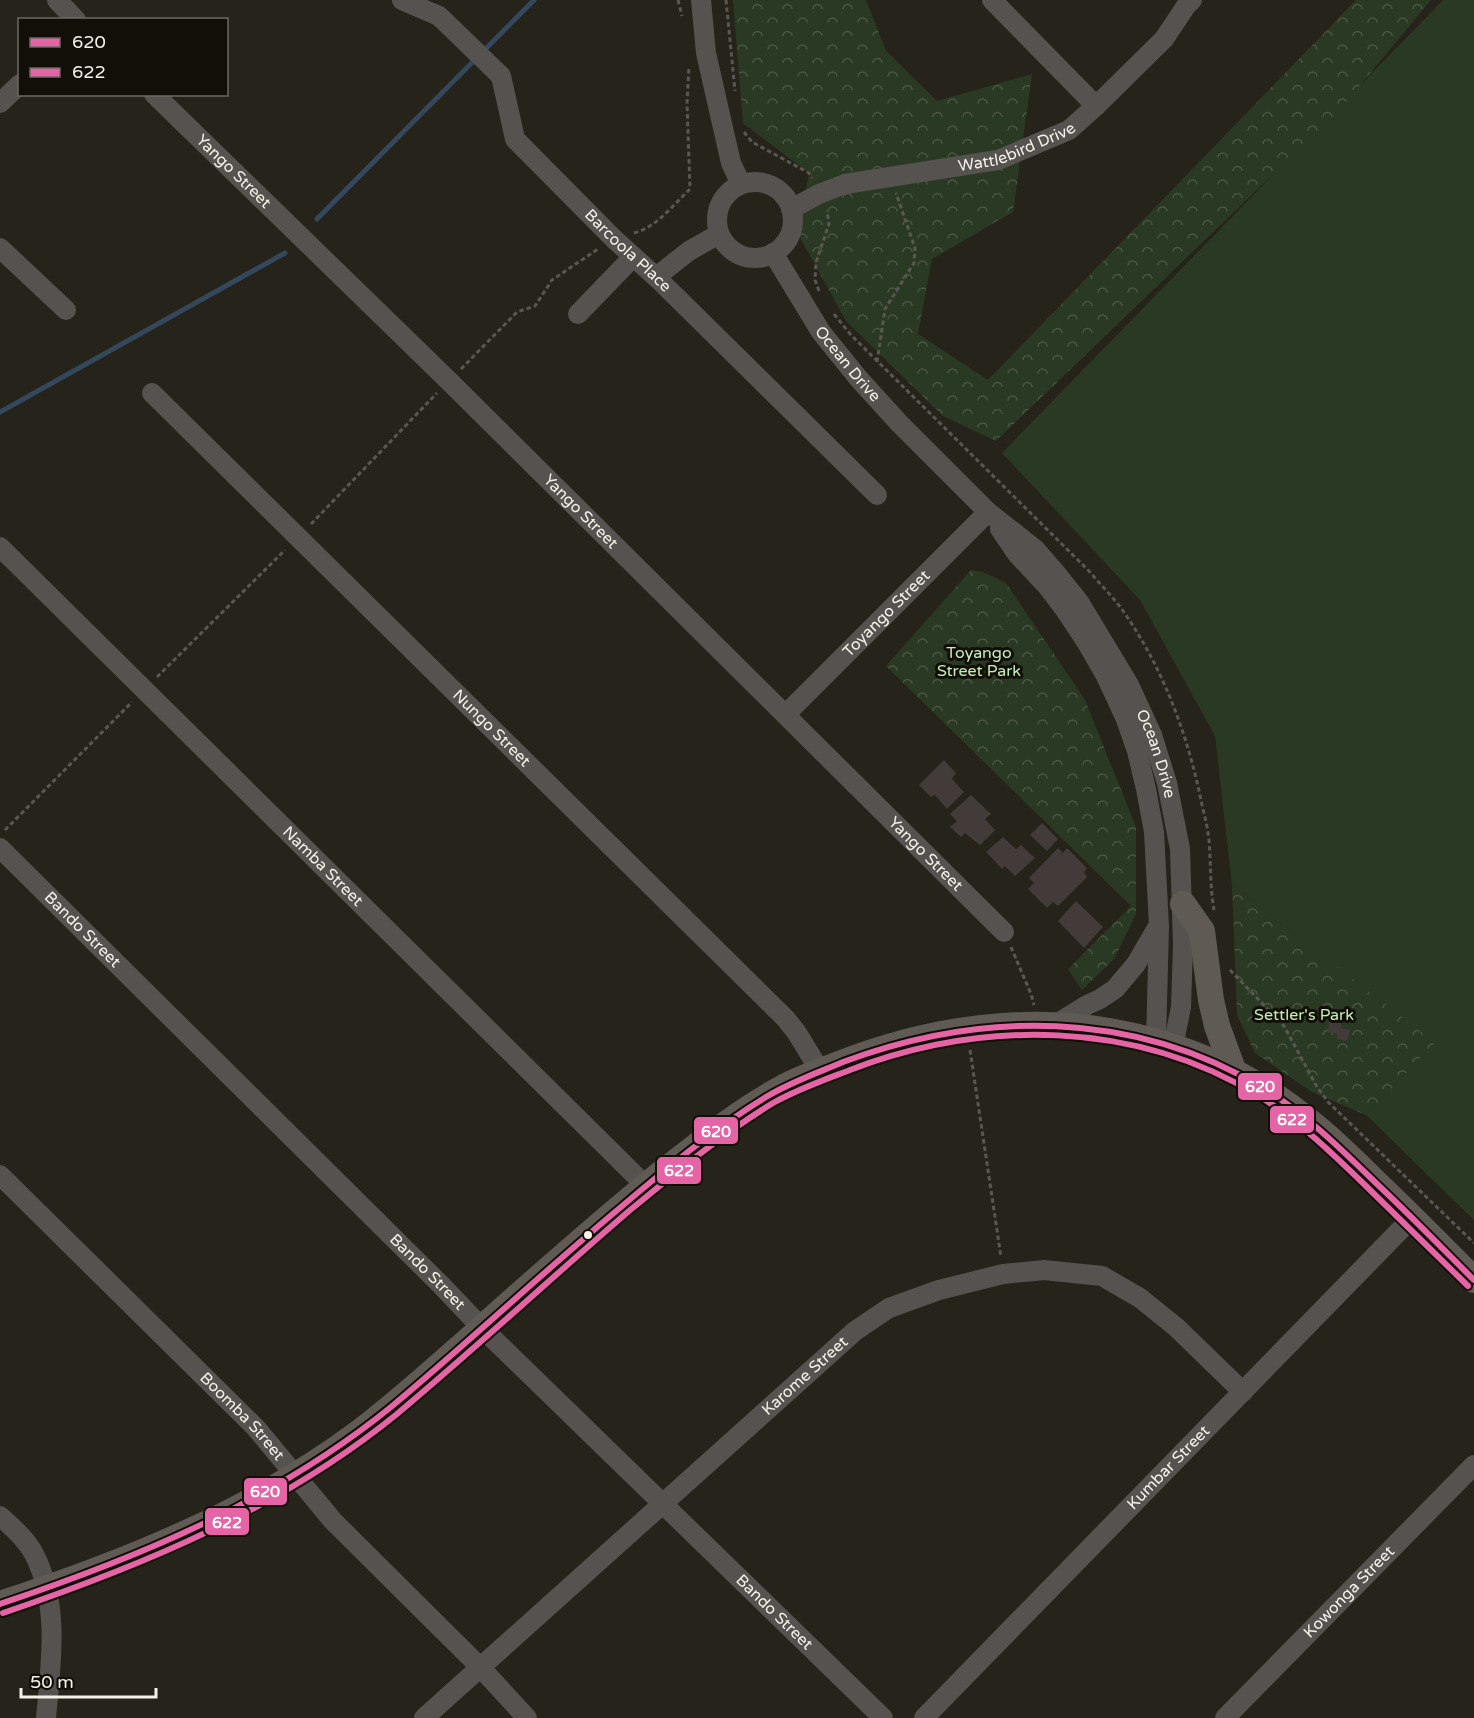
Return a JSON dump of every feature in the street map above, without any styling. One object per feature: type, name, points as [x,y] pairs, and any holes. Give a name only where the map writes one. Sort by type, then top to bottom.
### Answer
[{"type":"main road","points":[[1183,904],[1202,931],[1217,1026],[1234,1072]]},
{"type":"main road","points":[[0,1604],[114,1564],[162,1544],[211,1521],[295,1475],[382,1414],[591,1232],[725,1124],[789,1084],[891,1045],[966,1029],[1046,1025],[1089,1027],[1120,1032],[1165,1045],[1234,1072],[1273,1095],[1321,1131],[1474,1280]]},
{"type":"street","points":[[57,0],[74,18]]},
{"type":"street","name":"Barcoola Place","points":[[402,0],[439,16],[501,76],[515,139],[614,239],[656,277],[877,495]]},
{"type":"street","points":[[701,0],[706,53],[731,164],[741,184]]},
{"type":"street","points":[[992,0],[1096,106]]},
{"type":"street","name":"Wattlebird Drive","points":[[791,209],[819,194],[845,184],[998,160],[1069,130],[1164,39],[1192,0]]},
{"type":"street","points":[[0,103],[18,86]]},
{"type":"street","name":"Yango Street","points":[[156,96],[449,381],[1004,932]]},
{"type":"street","points":[[766,183],[786,198],[793,222],[790,234],[783,245],[773,253],[761,257],[748,257],[736,253],[726,245],[719,234],[716,222],[718,210],[723,199],[741,184],[766,183]]},
{"type":"street","points":[[656,277],[689,251],[719,234]]},
{"type":"street","points":[[0,248],[66,310]]},
{"type":"street","name":"Ocean Drive","points":[[773,253],[821,332],[859,379],[899,423],[988,512],[1035,549],[1055,572],[1079,602],[1129,685],[1152,735],[1167,783],[1180,849],[1184,945],[1181,1007],[1165,1045]]},
{"type":"street","points":[[578,314],[633,257]]},
{"type":"street","name":"Nungo Street","points":[[152,393],[786,1019],[820,1071]]},
{"type":"street","name":"Ocean Drive","points":[[988,512],[1017,554],[1047,586],[1066,611],[1106,676],[1125,717],[1137,751],[1154,832],[1165,1045]]},
{"type":"street","name":"Toyango Street","points":[[786,714],[988,512]]},
{"type":"street","name":"Namba Street","points":[[0,547],[646,1186]]},
{"type":"street","name":"Bando Street","points":[[0,848],[482,1328],[883,1718]]},
{"type":"street","points":[[1046,1025],[1100,999],[1115,989],[1136,964],[1159,926]]},
{"type":"street","name":"Boomba Street","points":[[0,1175],[256,1428],[333,1521],[527,1718]]},
{"type":"street","name":"Kumbar Street","points":[[924,1718],[1412,1218]]},
{"type":"street","name":"Karome Street","points":[[424,1718],[855,1331],[889,1308],[939,1290],[1004,1274],[1044,1270],[1102,1276],[1140,1298],[1176,1327],[1243,1392]]},
{"type":"street","name":"Kowonga Street","points":[[1225,1718],[1474,1465]]},
{"type":"street","points":[[0,1516],[28,1545],[46,1589],[52,1641],[46,1718]]},
{"type":"path","points":[[678,0],[683,18]]},
{"type":"path","points":[[0,836],[298,537],[517,312],[534,306],[552,280],[614,239],[641,231],[656,222],[690,189],[687,104],[689,63]]},
{"type":"path","points":[[877,362],[885,309],[914,263],[915,248],[891,177]]},
{"type":"path","points":[[1004,932],[1046,1025]]},
{"type":"path","points":[[966,1029],[975,1071],[1004,1274]]},
{"type":"green space","points":[[733,0],[866,0],[886,51],[937,101],[1032,74],[1013,212],[932,259],[918,334],[988,380],[1356,0],[1431,0],[1338,112],[996,441],[943,416],[846,321],[799,236],[809,173],[743,123]]},
{"type":"green space","points":[[1443,0],[1474,0],[1474,1220],[1366,1115],[1434,1043],[1232,885],[1215,736],[1140,600],[1002,453]]},
{"type":"green space","name":"Toyango Street Park","points":[[971,570],[983,572],[1006,583],[1085,700],[1136,827],[1136,914],[1114,959],[1082,990],[1068,969],[1131,906],[886,666]]},
{"type":"green space","name":"Settler's Park","points":[[1232,885],[1435,1043],[1366,1115],[1312,1092],[1255,1053],[1237,1015]]},
{"type":"building","points":[[944,760],[956,773],[952,779],[964,792],[947,809],[935,795],[931,797],[919,785]]},
{"type":"building","points":[[971,795],[991,814],[985,819],[995,830],[980,845],[965,833],[961,837],[950,827],[957,821],[950,814]]},
{"type":"building","points":[[1042,823],[1058,839],[1047,851],[1030,835]]},
{"type":"building","points":[[1003,837],[1016,849],[1021,845],[1035,858],[1015,876],[1005,866],[1002,869],[986,852]]},
{"type":"building","points":[[1058,848],[1063,853],[1067,848],[1087,868],[1084,872],[1087,877],[1058,906],[1053,902],[1047,908],[1028,889],[1034,883],[1029,878]]},
{"type":"building","points":[[1076,901],[1103,927],[1084,948],[1058,921]]},
{"type":"building","points":[[1329,1021],[1341,1023],[1340,1028],[1350,1030],[1347,1041],[1337,1039],[1338,1034],[1328,1032]]},
{"type":"waterway","points":[[317,219],[534,0]]},
{"type":"waterway","points":[[0,412],[285,253]]},
{"type":"transit line","name":"620","points":[[0,1604],[155,1546],[253,1498],[301,1471],[347,1441],[391,1407],[638,1192],[747,1109],[785,1087],[843,1062],[896,1045],[949,1033],[1003,1027],[1057,1026],[1110,1032],[1162,1044],[1214,1062],[1279,1098],[1308,1121],[1336,1145],[1474,1280]]},
{"type":"transit line","name":"622","points":[[3,1613],[56,1595],[159,1554],[258,1506],[306,1478],[352,1448],[397,1414],[629,1211],[735,1128],[792,1093],[901,1053],[953,1042],[1005,1036],[1058,1035],[1110,1041],[1161,1053],[1211,1071],[1259,1096],[1302,1127],[1468,1286]]}]
